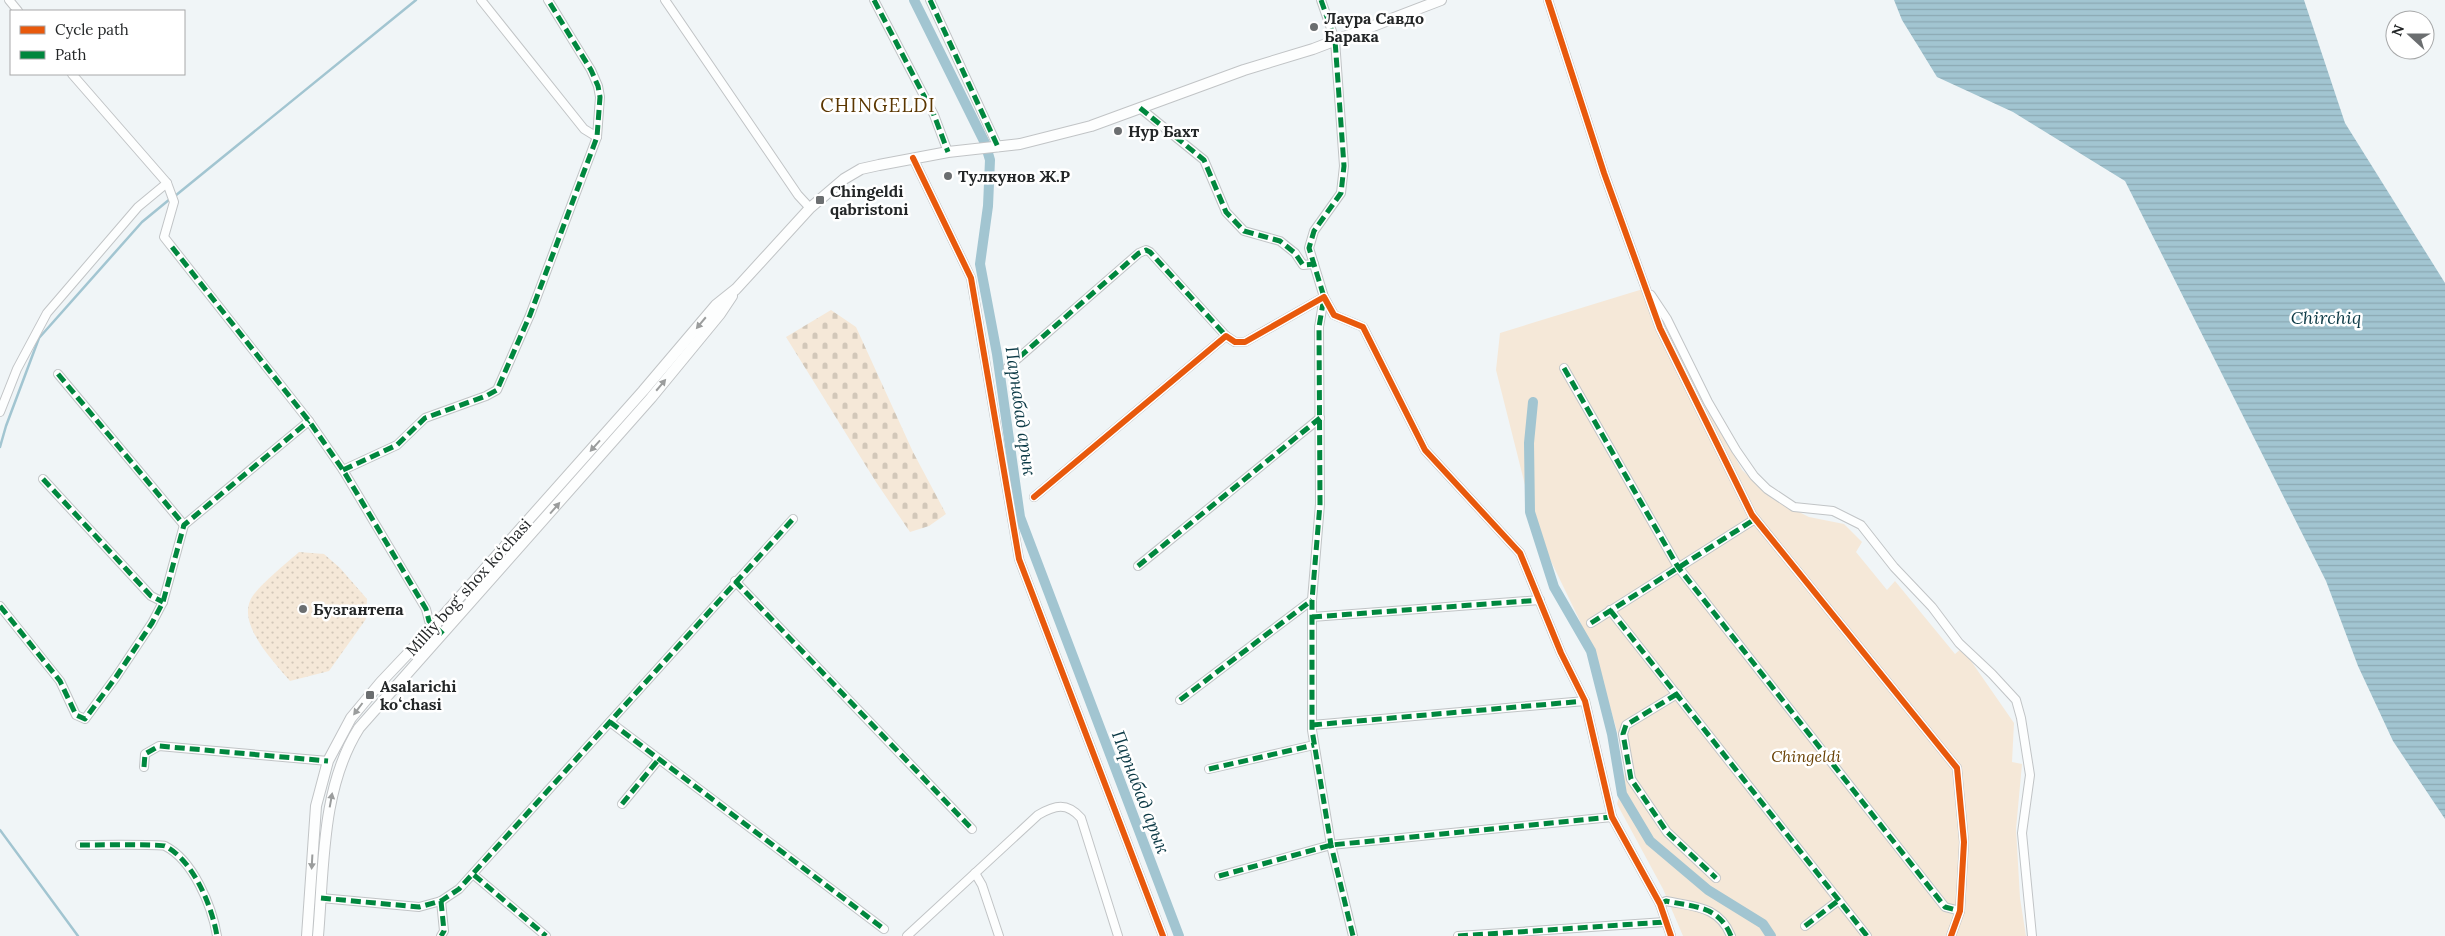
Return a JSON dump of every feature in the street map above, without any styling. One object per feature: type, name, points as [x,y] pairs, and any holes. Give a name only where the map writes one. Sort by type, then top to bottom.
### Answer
[{"type":"main road","name":"Milliy bog‘ shox ko‘chasi","points":[[318,936],[331,801],[348,748],[374,709],[537,529],[703,335],[736,289],[810,208],[853,173],[913,158],[998,147],[1092,126],[1335,40],[1441,0]]},
{"type":"main road","name":"Milliy bog‘ shox ko‘chasi","points":[[307,936],[314,822],[319,791],[328,760],[339,738],[362,703],[434,626],[644,391],[716,305],[736,289]]},
{"type":"main road","points":[[528,521],[537,529]]},
{"type":"street","points":[[9,0],[17,10]]},
{"type":"street","points":[[481,0],[584,129],[597,137]]},
{"type":"street","points":[[343,470],[398,445],[425,418],[486,396],[497,390],[530,315],[597,137],[600,97],[598,86],[587,62],[548,0]]},
{"type":"street","points":[[665,0],[798,195],[810,208]]},
{"type":"street","points":[[874,0],[934,115],[948,152]]},
{"type":"street","points":[[930,0],[998,147]]},
{"type":"street","points":[[1321,0],[1335,40],[1344,166],[1341,193],[1310,239],[1309,248],[1324,297],[1337,318],[1363,327],[1425,450],[1520,553],[1561,653],[1585,701],[1612,817],[1660,904],[1670,936]]},
{"type":"street","points":[[1548,0],[1642,283],[1660,328],[1755,519],[1957,768],[1964,842],[1960,911],[1951,936]]},
{"type":"street","points":[[73,75],[167,183],[174,202],[164,237],[309,422],[343,470],[426,609],[429,621],[443,634]]},
{"type":"street","points":[[1140,108],[1204,160],[1226,212],[1244,231],[1280,241],[1295,253],[1303,265],[1314,264]]},
{"type":"street","points":[[913,158],[971,278],[1019,559],[1164,936]]},
{"type":"street","points":[[0,412],[17,369],[47,313],[138,207],[167,183]]},
{"type":"street","points":[[1008,367],[1139,253],[1146,250],[1150,252],[1226,336],[1235,342],[1245,342],[1324,297]]},
{"type":"street","points":[[1642,283],[1667,319],[1708,402],[1736,450],[1754,476],[1767,489],[1794,507],[1833,511],[1861,525],[1898,573],[1932,607],[1959,643],[2016,700],[2021,718],[2030,775],[2022,833],[2032,936]]},
{"type":"street","points":[[1324,297],[1319,327],[1320,504],[1312,600],[1312,725],[1331,845],[1353,936]]},
{"type":"street","points":[[1034,497],[1226,336]]},
{"type":"street","points":[[1564,368],[1678,567],[1945,907],[1960,911]]},
{"type":"street","points":[[58,374],[184,525]]},
{"type":"street","points":[[1138,566],[1320,418]]},
{"type":"street","points":[[0,606],[60,682],[76,715],[85,719],[152,623],[162,602],[184,525],[309,422]]},
{"type":"street","points":[[43,479],[151,596],[162,602]]},
{"type":"street","points":[[321,898],[419,907],[441,901],[459,889],[474,875],[735,581],[793,519]]},
{"type":"street","points":[[1591,623],[1755,519]]},
{"type":"street","points":[[735,581],[972,829]]},
{"type":"street","points":[[1180,700],[1312,600]]},
{"type":"street","points":[[1312,616],[1540,600]]},
{"type":"street","points":[[1610,610],[1867,936]]},
{"type":"street","points":[[1677,694],[1626,725],[1622,734],[1631,779],[1667,832],[1716,878]]},
{"type":"street","points":[[1312,725],[1585,701]]},
{"type":"street","points":[[610,722],[884,929]]},
{"type":"street","points":[[1209,769],[1314,745]]},
{"type":"street","points":[[144,767],[145,754],[159,746],[328,760]]},
{"type":"street","points":[[622,804],[659,759]]},
{"type":"street","points":[[907,936],[1038,815],[1052,807],[1064,805],[1074,810],[1081,818],[1118,936]]},
{"type":"street","points":[[1219,876],[1331,845],[1612,817]]},
{"type":"street","points":[[80,845],[164,845],[188,866],[213,914],[217,936]]},
{"type":"street","points":[[975,873],[982,885],[999,936]]},
{"type":"street","points":[[474,875],[546,936]]},
{"type":"street","points":[[1805,926],[1839,900]]},
{"type":"street","points":[[441,901],[444,931],[441,936]]},
{"type":"street","points":[[1660,904],[1666,901],[1709,910],[1726,922],[1731,936]]},
{"type":"street","points":[[1458,936],[1665,922]]},
{"type":"green space","name":"Chingeldi","points":[[1643,289],[1742,470],[1773,499],[1809,517],[1844,524],[1862,542],[1856,552],[1887,590],[1895,581],[1955,654],[1962,648],[2014,723],[2012,762],[2022,764],[2016,829],[2020,898],[2026,936],[1683,936],[1663,889],[1617,804],[1627,765],[1600,673],[1579,619],[1548,555],[1525,485],[1496,370],[1500,333]]},
{"type":"green space","points":[[831,310],[856,327],[913,452],[946,514],[929,526],[910,532],[876,482],[786,337]]},
{"type":"green space","points":[[299,552],[324,554],[340,568],[367,599],[366,619],[329,671],[290,681],[260,644],[250,622],[248,611],[250,601],[258,590]]},
{"type":"water","name":"Chirchiq","points":[[1894,0],[2304,0],[2345,123],[2445,283],[2445,819],[2393,741],[2358,666],[2326,581],[2125,181],[2013,112],[1937,77],[1902,20]]},
{"type":"waterway","points":[[175,196],[416,0]]},
{"type":"waterway","name":"Парнабад арык","points":[[914,0],[985,143],[990,160],[988,206],[980,264],[997,354],[1020,517],[1179,936]]},
{"type":"waterway","points":[[0,447],[39,338],[142,222],[170,199]]},
{"type":"waterway","points":[[1533,402],[1529,443],[1530,512],[1554,587],[1591,651],[1612,734],[1622,794],[1650,841],[1708,890],[1763,924],[1771,936]]},
{"type":"waterway","points":[[0,830],[78,936]]},
{"type":"marked path","points":[[343,470],[397,445],[425,418],[486,396],[497,390],[530,315],[597,137],[600,97],[598,86],[591,70],[548,0]]},
{"type":"marked path","points":[[874,0],[934,115],[948,152]]},
{"type":"marked path","points":[[930,0],[998,147]]},
{"type":"marked path","points":[[1321,0],[1335,40],[1344,166],[1341,193],[1314,231],[1309,248],[1324,297],[1319,327],[1320,504],[1312,600],[1312,730],[1331,845],[1353,936]]},
{"type":"marked path","points":[[1140,108],[1204,160],[1226,212],[1244,231],[1280,241],[1295,253],[1303,265],[1314,264]]},
{"type":"marked path","points":[[172,247],[309,421],[343,470],[426,609],[429,621],[443,634]]},
{"type":"marked path","points":[[1008,367],[1139,253],[1146,250],[1150,252],[1226,336]]},
{"type":"marked path","points":[[1564,368],[1678,567],[1945,907],[1960,911]]},
{"type":"marked path","points":[[58,374],[184,525]]},
{"type":"marked path","points":[[1138,566],[1320,418]]},
{"type":"marked path","points":[[0,606],[60,681],[76,715],[85,719],[116,677],[152,623],[163,602],[184,525],[309,421]]},
{"type":"marked path","points":[[43,479],[151,596],[163,602]]},
{"type":"marked path","points":[[321,898],[419,907],[441,901],[459,889],[793,519]]},
{"type":"marked path","points":[[1591,623],[1755,519]]},
{"type":"marked path","points":[[735,581],[972,829]]},
{"type":"marked path","points":[[1180,700],[1312,600]]},
{"type":"marked path","points":[[1312,617],[1540,600]]},
{"type":"marked path","points":[[1610,610],[1867,936]]},
{"type":"marked path","points":[[1677,694],[1626,725],[1623,734],[1631,779],[1667,832],[1716,878]]},
{"type":"marked path","points":[[1312,725],[1585,701]]},
{"type":"marked path","points":[[610,722],[884,929]]},
{"type":"marked path","points":[[1209,769],[1314,745]]},
{"type":"marked path","points":[[144,767],[145,754],[159,746],[328,761]]},
{"type":"marked path","points":[[622,804],[659,759]]},
{"type":"marked path","points":[[1219,876],[1331,845],[1612,817]]},
{"type":"marked path","points":[[80,845],[165,846],[184,862],[200,885],[211,911],[217,936]]},
{"type":"marked path","points":[[474,875],[546,936]]},
{"type":"marked path","points":[[1805,926],[1839,900]]},
{"type":"marked path","points":[[441,901],[444,931],[441,936]]},
{"type":"marked path","points":[[1660,904],[1666,901],[1696,907],[1713,913],[1726,926],[1731,936]]},
{"type":"marked path","points":[[1458,936],[1665,922]]},
{"type":"cycle path","points":[[1548,0],[1604,173],[1660,328],[1752,515],[1957,768],[1964,842],[1960,911],[1951,936]]},
{"type":"cycle path","points":[[913,158],[971,278],[1019,559],[1163,936]]},
{"type":"cycle path","points":[[1034,497],[1226,336],[1235,342],[1245,342],[1324,297],[1334,315],[1363,327],[1425,450],[1520,553],[1561,653],[1585,701],[1612,817],[1660,904],[1671,936]]},
{"type":"place","name":"Лаура Савдо Барака","points":[[1314,27]]},
{"type":"place","name":"Нур Бахт","points":[[1118,131]]},
{"type":"place","name":"Тулкунов Ж.Р","points":[[948,176]]},
{"type":"place","name":"Chingeldi qabristoni","points":[[820,200]]},
{"type":"place","name":"Бузгантепа","points":[[303,609]]},
{"type":"place","name":"Asalarichi koʻchasi","points":[[370,695]]},
{"type":"district","name":"CHINGELDI","points":[[878,105]]}]
